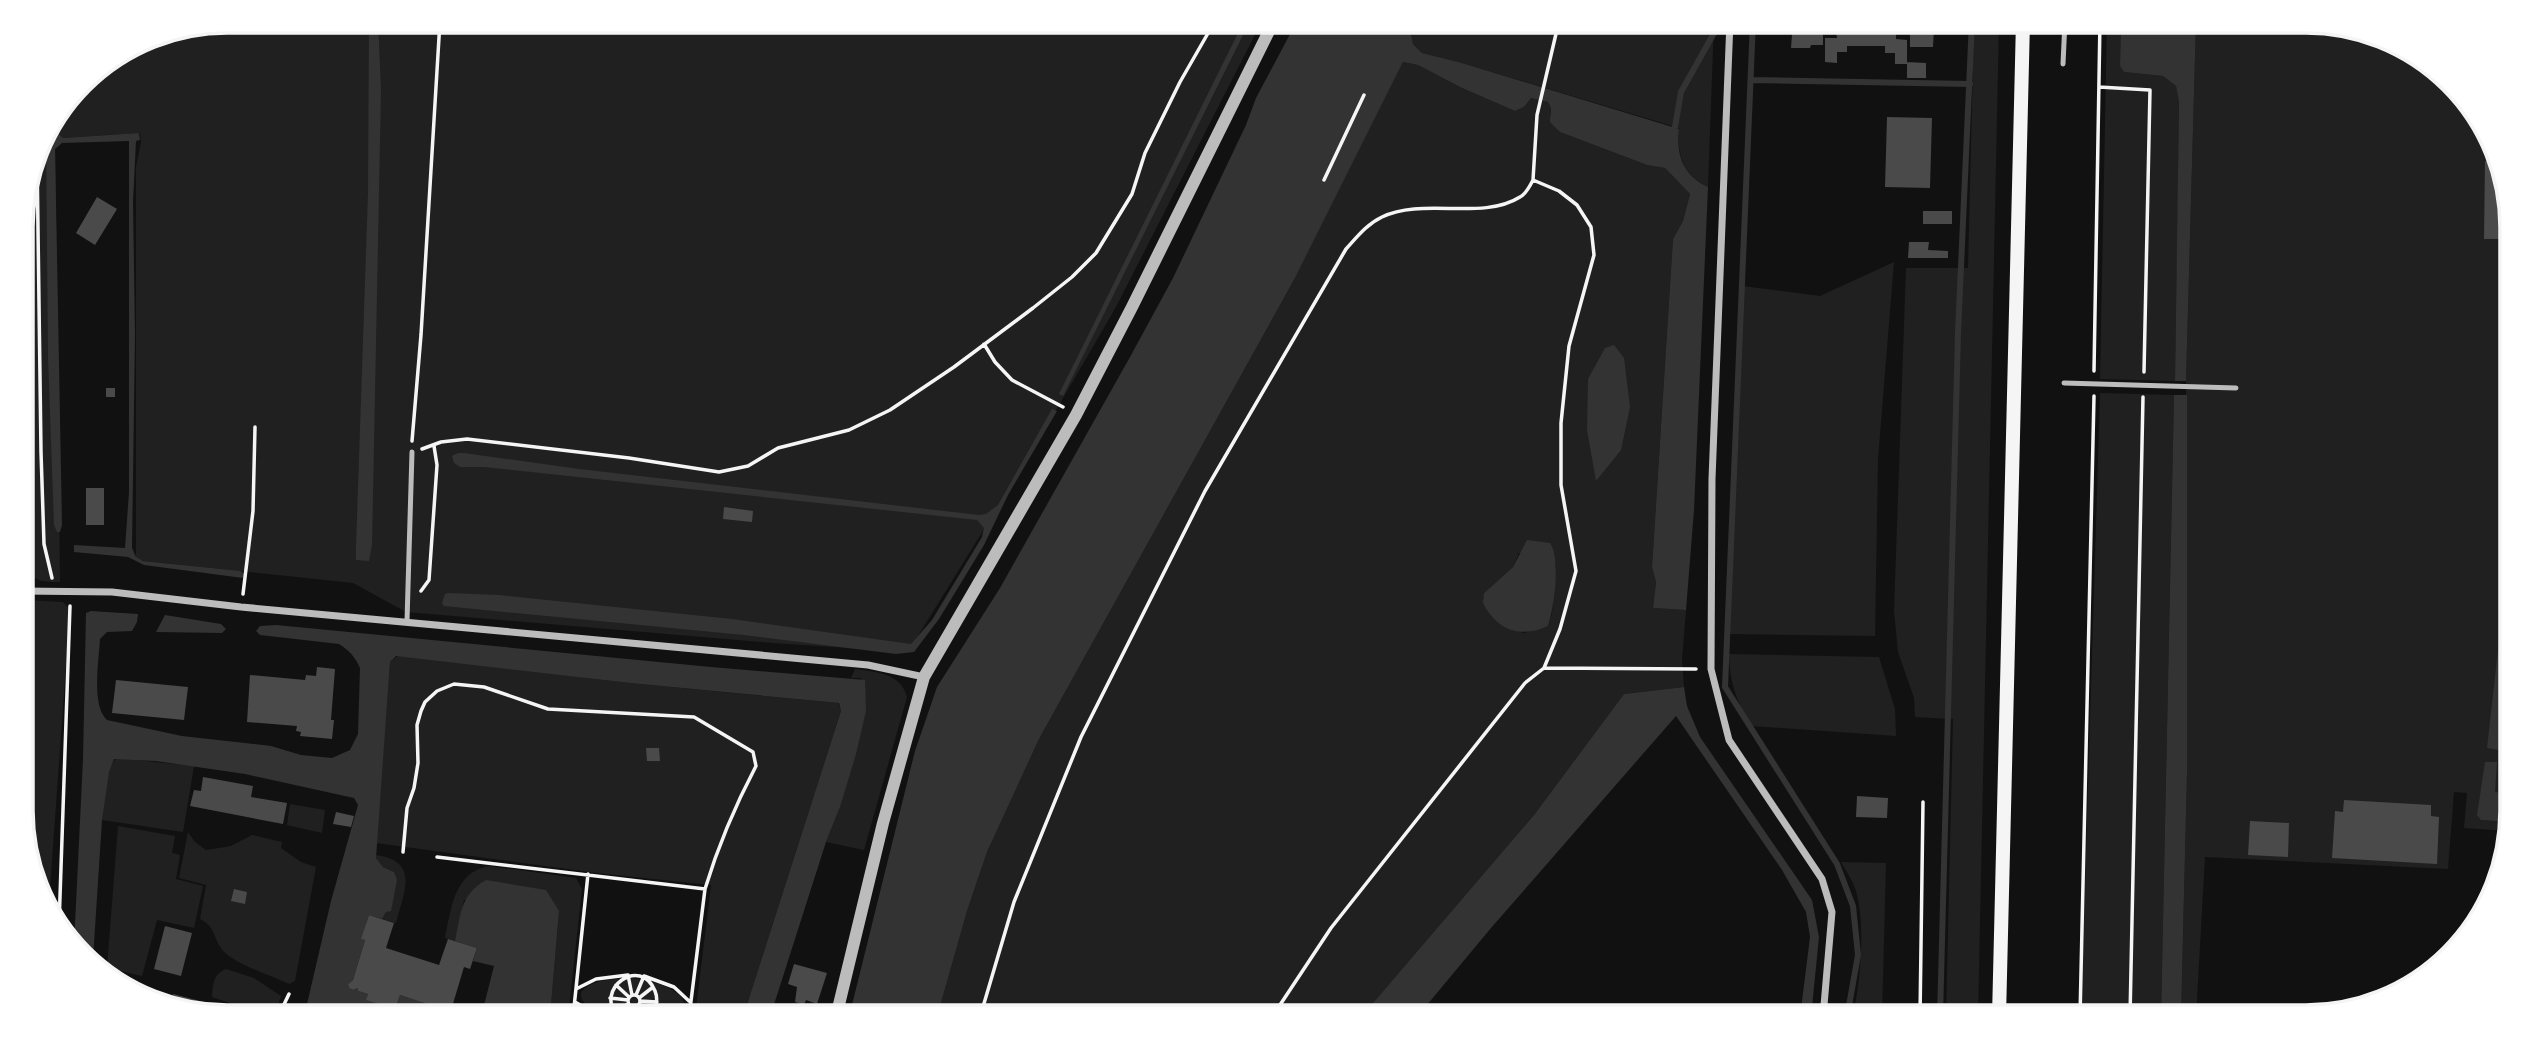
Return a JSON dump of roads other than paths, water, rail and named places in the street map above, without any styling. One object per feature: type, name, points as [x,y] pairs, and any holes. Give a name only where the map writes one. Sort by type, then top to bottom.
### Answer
[{"type":"main road","points":[[1999,1004],[2023,33]]},
{"type":"street","points":[[839,1005],[883,823],[924,677],[1076,415],[1268,33]]},
{"type":"street","points":[[1730,33],[1712,479],[1710,669],[1728,740],[1822,879],[1832,912],[1824,1004]]},
{"type":"street","points":[[33,591],[112,592],[241,607],[868,665],[924,677]]},
{"type":"lane","points":[[2063,64],[2064,33]]},
{"type":"lane","points":[[2064,383],[2236,388]]},
{"type":"lane","points":[[407,621],[412,452]]},
{"type":"waterway","points":[[1675,127],[1681,92],[1714,33]]},
{"type":"waterway","points":[[1752,33],[1725,687],[1837,864],[1853,906],[1858,955],[1849,1004]]},
{"type":"waterway","points":[[1940,1004],[1958,333],[1971,33]]},
{"type":"waterway","points":[[1751,80],[1970,84]]}]
